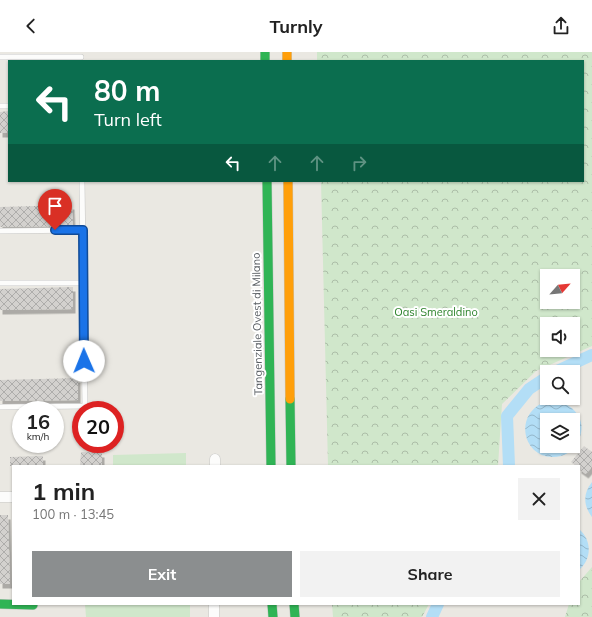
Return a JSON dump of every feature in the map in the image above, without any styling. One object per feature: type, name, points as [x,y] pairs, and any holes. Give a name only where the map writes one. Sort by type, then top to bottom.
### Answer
[{"type":"main road","name":"Tangenziale Ovest di Milano","points":[[267,182],[271,465]]},
{"type":"main road","points":[[288,182],[291,465]]},
{"type":"main road","points":[[0,604],[12,604]]},
{"type":"main road","points":[[272,605],[273,617]]},
{"type":"main road","points":[[294,605],[295,617]]},
{"type":"street","points":[[0,497],[12,497]]},
{"type":"street","points":[[214,605],[214,617]]},
{"type":"lane","points":[[0,57],[81,57]]},
{"type":"lane","points":[[0,407],[85,406],[82,182]]},
{"type":"lane","points":[[0,230],[83,230]]},
{"type":"lane","points":[[0,284],[84,282]]},
{"type":"green space","name":"Oasi Smeraldino","points":[[317,52],[592,52],[592,346],[580,351],[580,317],[540,317],[540,357],[567,357],[549,365],[540,365],[540,369],[536,371],[502,404],[498,465],[328,465],[321,182],[584,182],[584,60],[317,60]]},
{"type":"green space","points":[[186,453],[186,465],[113,465],[113,455]]},
{"type":"green space","points":[[592,567],[592,617],[565,617],[569,605],[580,605],[580,581]]},
{"type":"green space","points":[[85,605],[190,605],[190,617],[86,617]]},
{"type":"green space","points":[[332,605],[428,605],[422,617],[333,617]]},
{"type":"water","points":[[540,405],[567,405],[576,413],[540,413],[540,453],[530,445],[526,435],[526,424],[530,414]]},
{"type":"water","points":[[580,420],[581,423],[582,429],[580,437]]},
{"type":"water","points":[[540,453],[568,453],[561,456],[548,457]]},
{"type":"water","points":[[592,482],[592,517],[587,508],[585,499],[587,490]]},
{"type":"water","points":[[580,530],[586,538],[589,550],[583,566],[580,569]]},
{"type":"building","points":[[8,111],[8,133],[0,133],[0,112]]},
{"type":"building","points":[[72,205],[73,226],[0,227],[0,207]]},
{"type":"building","points":[[73,287],[73,309],[0,310],[0,289]]},
{"type":"building","points":[[78,378],[78,400],[0,401],[0,380]]},
{"type":"building","points":[[584,446],[592,452],[592,467],[586,474],[580,470],[580,465],[575,465],[571,462],[580,453]]},
{"type":"building","points":[[81,453],[102,453],[102,465],[80,465]]},
{"type":"building","points":[[43,456],[43,465],[10,466],[10,457]]},
{"type":"building","points":[[0,515],[8,515],[10,584],[0,584]]},
{"type":"waterway","points":[[570,365],[592,355]]},
{"type":"waterway","points":[[509,465],[507,416],[529,389],[540,382]]},
{"type":"waterway","points":[[432,617],[438,605]]},
{"type":"traffic: fast","points":[[265,52],[265,60]]},
{"type":"traffic: fast","points":[[267,182],[271,465]]},
{"type":"traffic: fast","points":[[290,399],[291,465]]},
{"type":"traffic: fast","points":[[0,604],[12,604]]},
{"type":"traffic: fast","points":[[272,605],[273,617]]},
{"type":"traffic: fast","points":[[294,605],[295,617]]},
{"type":"traffic: slow","points":[[287,52],[287,60]]},
{"type":"traffic: slow","points":[[288,182],[290,399]]},
{"type":"route","points":[[55,230],[83,230],[84,361]]}]
